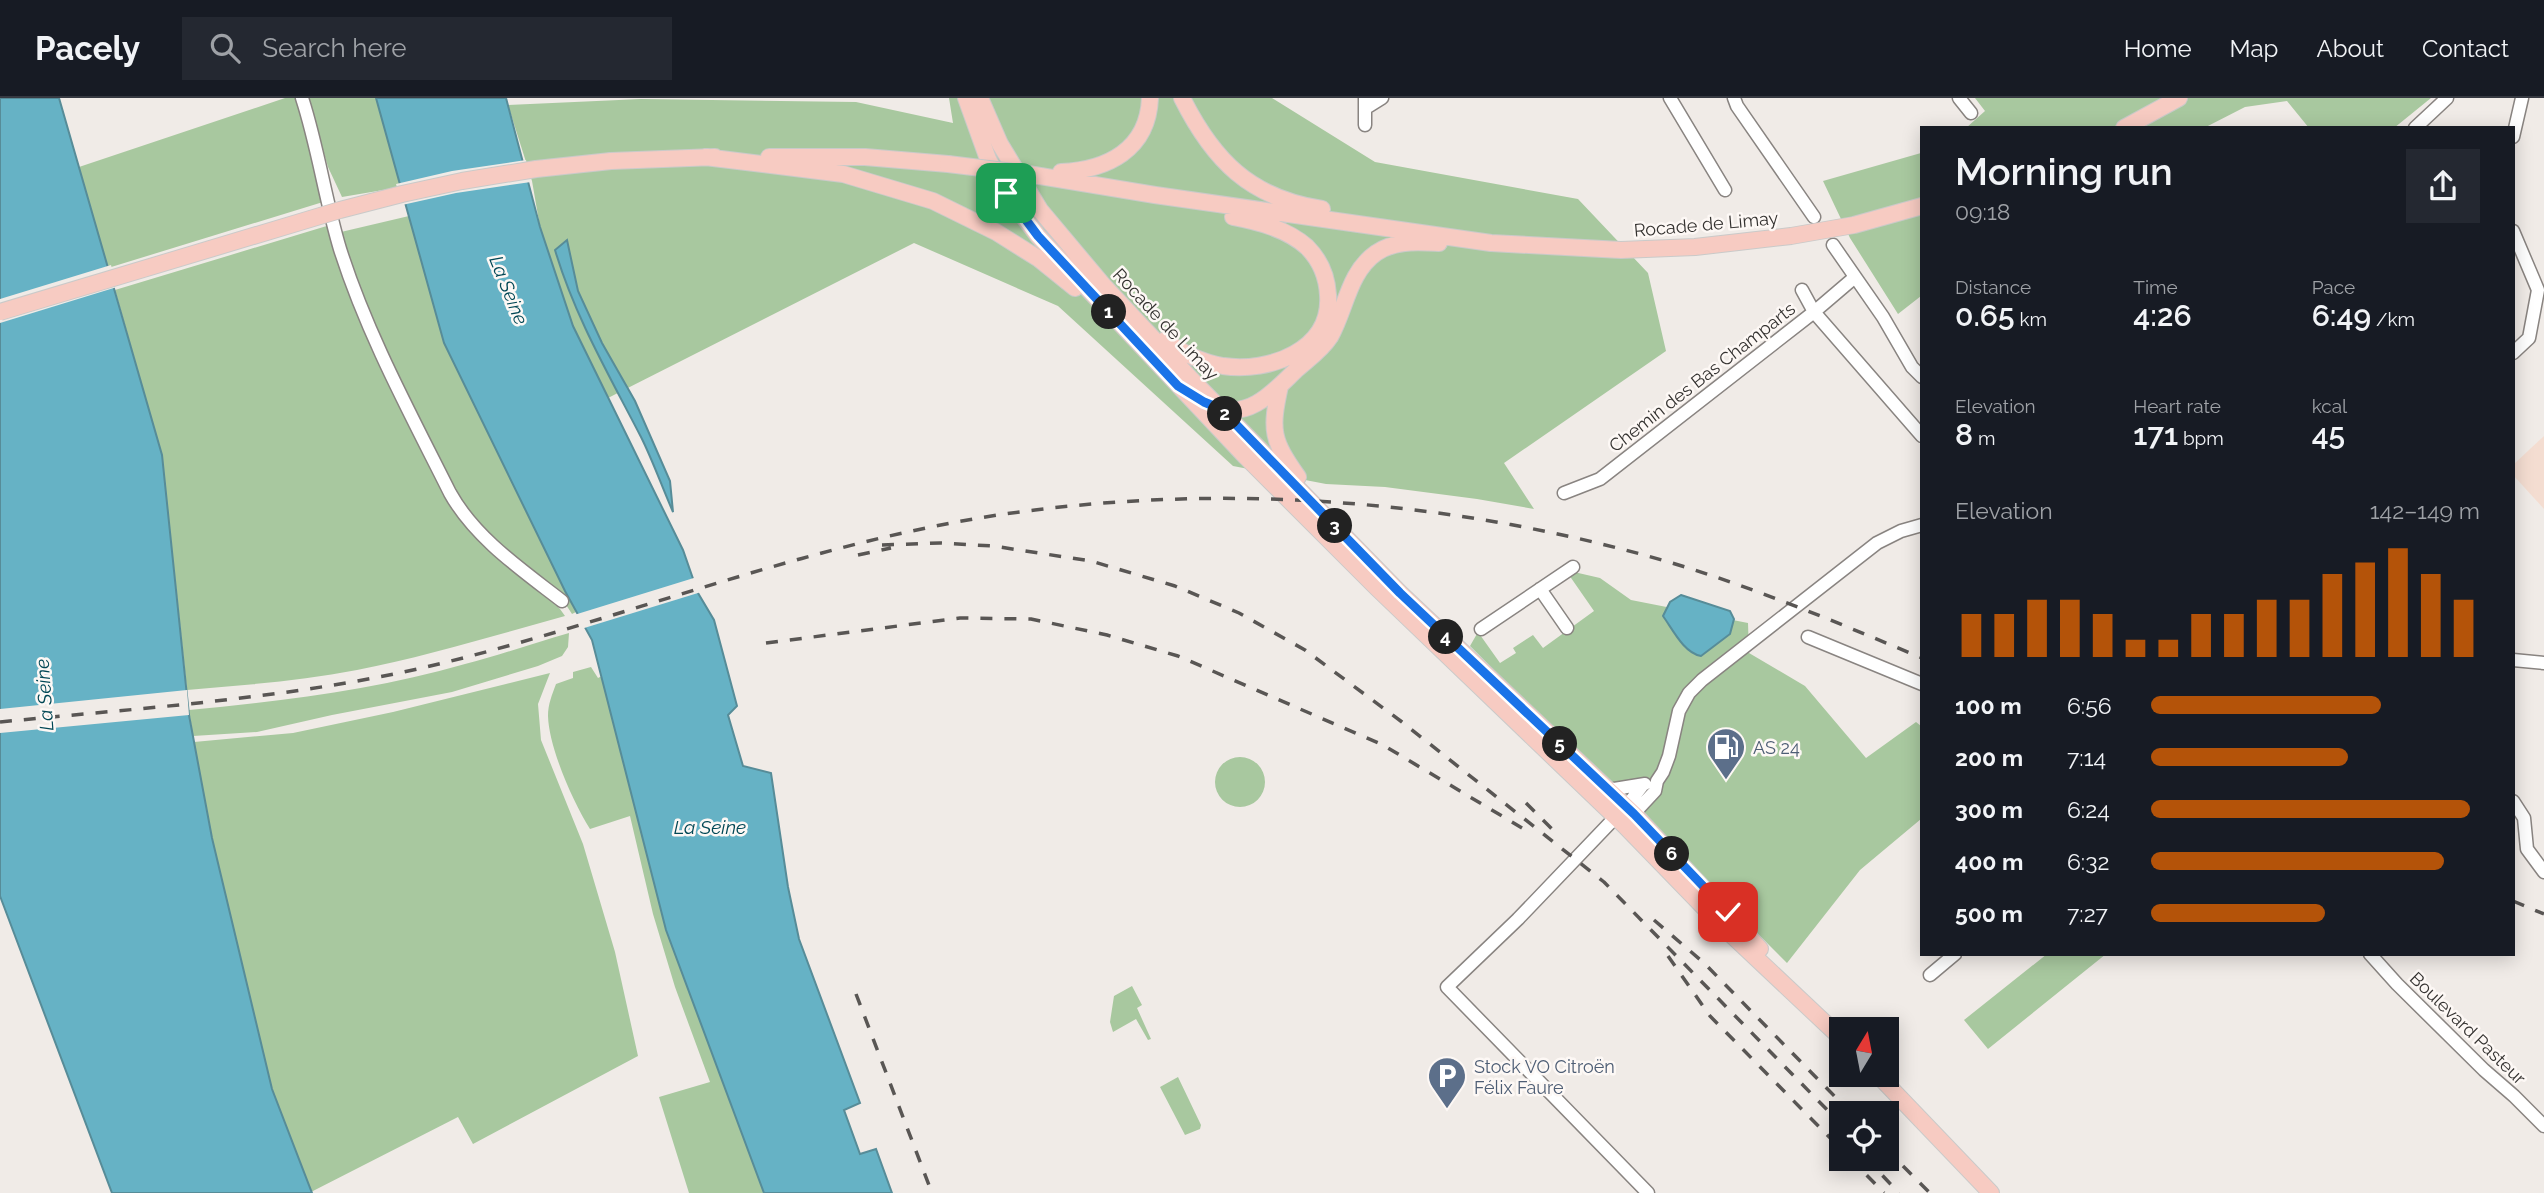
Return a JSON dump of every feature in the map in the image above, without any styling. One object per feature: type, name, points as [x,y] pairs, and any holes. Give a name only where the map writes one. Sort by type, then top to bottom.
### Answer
[{"type":"main road","name":"Rocade de Limay","points":[[966,98],[988,159],[1006,193],[1038,236],[1178,386],[1442,652],[1625,815],[1728,912],[1829,1026]]},
{"type":"main road","name":"Rocade de Limay","points":[[980,98],[1009,159],[1040,210],[1103,285],[1400,593],[1608,790],[1625,815]]},
{"type":"main road","points":[[988,98],[1007,145],[1009,159]]},
{"type":"main road","points":[[1026,173],[1086,171],[1116,158],[1141,133],[1150,111],[1150,98]]},
{"type":"main road","points":[[1182,98],[1204,139],[1219,157],[1240,176],[1270,194],[1308,207],[1370,217],[1416,231]]},
{"type":"main road","points":[[2127,126],[2179,98]]},
{"type":"main road","points":[[705,157],[843,174],[933,201],[959,212],[1039,259],[1152,357]]},
{"type":"main road","points":[[0,312],[352,206],[462,181],[611,161],[705,157],[864,157],[948,164],[1026,173],[1155,195],[1491,243]]},
{"type":"main road","points":[[1103,285],[1180,352],[1210,363],[1239,368],[1282,361],[1306,346],[1320,330],[1327,313],[1328,286],[1317,259],[1300,242],[1288,234],[1253,221],[1204,211],[1155,195]]},
{"type":"main road","name":"Rocade de Limay","points":[[1491,243],[1621,250],[1695,247],[1791,236],[1854,225],[1920,207]]},
{"type":"main road","points":[[1178,386],[1221,409],[1252,406],[1280,387],[1324,346],[1358,271],[1375,254],[1384,248],[1406,242],[1491,243]]},
{"type":"main road","points":[[1280,387],[1273,418],[1275,438],[1282,454],[1324,514]]},
{"type":"main road","points":[[1889,1087],[1991,1193]]},
{"type":"street","points":[[302,98],[340,248],[380,354],[450,492],[461,512],[474,527],[562,601]]},
{"type":"street","points":[[1365,125],[1365,103],[1382,98]]},
{"type":"street","points":[[1670,98],[1725,190]]},
{"type":"street","points":[[1734,98],[1737,107],[1814,217]]},
{"type":"street","points":[[1959,98],[1971,113]]},
{"type":"street","points":[[2417,126],[2447,98]]},
{"type":"street","points":[[2515,128],[2522,98]]},
{"type":"street","points":[[2515,236],[2538,290],[2529,338],[2515,351]]},
{"type":"street","points":[[1833,245],[1890,327],[1912,367],[1920,375]]},
{"type":"street","name":"Chemin des Bas Champarts","points":[[1564,493],[1600,479],[1855,277]]},
{"type":"street","points":[[1802,290],[1814,312],[1920,434]]},
{"type":"street","points":[[1648,1193],[1447,987],[1625,815],[1656,791],[1657,781],[1669,756],[1679,711],[1689,693],[1702,680],[1877,543],[1901,531],[1920,526]]},
{"type":"street","points":[[1481,629],[1573,567]]},
{"type":"street","points":[[1540,590],[1567,628]]},
{"type":"street","points":[[1808,637],[1920,683]]},
{"type":"street","points":[[2515,660],[2544,663]]},
{"type":"street","points":[[1608,790],[1642,786],[1657,781]]},
{"type":"street","points":[[1625,815],[1642,786]]},
{"type":"street","points":[[2515,804],[2524,818],[2527,849],[2544,872]]},
{"type":"street","points":[[1930,975],[1953,956]]},
{"type":"street","name":"Boulevard Pasteur","points":[[2372,956],[2396,984],[2544,1126]]},
{"type":"shaded area","points":[[2544,436],[2544,509],[2515,477],[2515,463]]},
{"type":"green space","points":[[285,98],[299,98],[323,202],[108,268],[79,167]]},
{"type":"green space","points":[[308,98],[376,98],[401,187],[342,197],[328,167]]},
{"type":"green space","points":[[949,98],[1272,98],[1375,162],[1578,199],[1648,273],[1666,351],[1504,463],[1534,509],[1385,487],[1326,484],[1233,466],[1058,306],[914,243],[608,398],[573,326],[540,227],[532,181],[508,105],[641,99],[856,102],[953,123]]},
{"type":"green space","points":[[1975,98],[2431,98],[2396,126],[2307,126],[2287,101],[2245,107],[2208,126],[1968,126],[1985,111]]},
{"type":"green space","points":[[1920,153],[1920,297],[1898,314],[1850,238],[1823,181]]},
{"type":"green space","points":[[409,216],[444,343],[576,612],[572,614],[553,590],[494,541],[467,509],[424,438],[369,311],[341,232]]},
{"type":"green space","points":[[330,225],[446,495],[518,572],[565,616],[435,652],[357,670],[294,680],[187,690],[162,455],[115,290]]},
{"type":"green space","points":[[1574,572],[1600,578],[1631,600],[1748,623],[1749,653],[1805,686],[1866,758],[1916,722],[1920,725],[1920,820],[1860,870],[1787,963],[1470,646],[1478,632],[1500,663],[1516,653],[1513,648],[1533,635],[1543,648],[1594,611],[1569,575]]},
{"type":"green space","points":[[569,633],[568,647],[562,656],[452,692],[257,732],[193,736],[189,710],[363,688],[431,673]]},
{"type":"green space","points":[[591,667],[598,678],[602,676],[666,930],[764,1193],[689,1193],[659,1097],[710,1082],[675,987],[653,914],[630,816],[590,829],[563,774],[549,729],[549,707],[556,684],[573,678],[573,672]]},
{"type":"green space","points":[[550,673],[538,704],[541,740],[583,844],[615,952],[638,1056],[473,1144],[458,1117],[311,1192],[272,1089],[212,838],[194,742],[293,733],[393,712]]},
{"type":"green space","points":[[1240,757],[1257,765],[1265,782],[1257,799],[1240,807],[1223,799],[1215,782],[1223,765]]},
{"type":"green space","points":[[2044,956],[2104,956],[1988,1049],[1964,1020]]},
{"type":"green space","points":[[1132,986],[1142,1005],[1137,1008],[1151,1039],[1148,1040],[1136,1019],[1113,1032],[1110,1022],[1114,996]]},
{"type":"green space","points":[[1178,1077],[1201,1125],[1200,1129],[1185,1135],[1160,1087]]},
{"type":"water","name":"La Seine","points":[[0,98],[59,98],[162,455],[189,715],[212,838],[272,1089],[312,1193],[112,1193],[0,896]]},
{"type":"water","name":"La Seine","points":[[376,98],[506,98],[540,227],[573,326],[683,550],[698,593],[714,620],[737,706],[728,715],[743,766],[771,773],[788,887],[799,939],[860,1103],[844,1110],[860,1154],[876,1149],[892,1193],[764,1193],[666,930],[592,640],[565,591],[444,343]]},
{"type":"water","points":[[567,240],[578,291],[602,343],[635,401],[670,481],[673,512],[645,446],[572,299],[555,250]]},
{"type":"water","points":[[1681,595],[1730,611],[1734,619],[1730,634],[1701,656],[1684,646],[1663,616],[1670,602]]},
{"type":"pier","points":[[526,160],[531,182],[456,193],[402,205],[396,184],[452,171]]},
{"type":"pier","points":[[111,265],[117,287],[0,323],[0,299]]},
{"type":"pier","points":[[697,577],[701,592],[698,593],[581,629],[574,615]]},
{"type":"pier","points":[[187,690],[189,715],[0,733],[0,709]]},
{"type":"railway","points":[[0,722],[227,700],[396,674],[524,641],[813,555],[886,537],[960,521],[1035,510],[1114,502],[1193,499],[1272,499],[1430,512],[1585,540],[1728,581],[1920,657]]},
{"type":"railway","points":[[882,545],[940,543],[993,546],[1091,561],[1175,586],[1239,613],[1305,650],[1402,722],[1604,882],[1829,1112]]},
{"type":"railway","points":[[858,555],[891,548]]},
{"type":"railway","points":[[766,643],[960,618],[1031,619],[1107,635],[1178,656],[1383,745],[1522,828]]},
{"type":"railway","points":[[1526,803],[1558,835]]},
{"type":"railway","points":[[2515,902],[2544,914]]},
{"type":"railway","points":[[1654,920],[1704,963],[1839,1101]]},
{"type":"railway","points":[[1668,956],[1710,1016],[1829,1137]]},
{"type":"railway","points":[[856,994],[932,1193]]},
{"type":"railway","points":[[1899,1162],[1930,1193]]},
{"type":"railway","points":[[1863,1171],[1884,1193]]},
{"type":"railway","points":[[1878,1171],[1899,1193]]},
{"type":"place","name":"AS 24","points":[[1726,781]]},
{"type":"place","name":"Stock VO Citroën Félix Faure","points":[[1447,1110]]},
{"type":"route","points":[[1006,193],[1038,236],[1178,386],[1221,409],[1400,593],[1634,814],[1728,912]]}]
